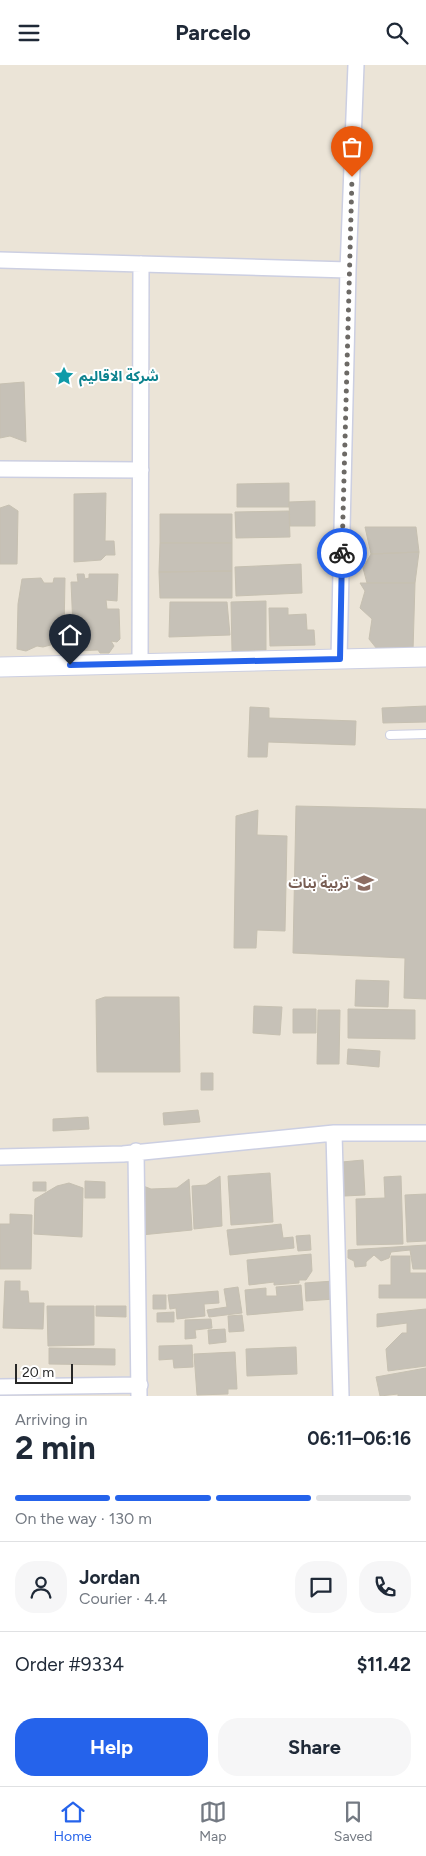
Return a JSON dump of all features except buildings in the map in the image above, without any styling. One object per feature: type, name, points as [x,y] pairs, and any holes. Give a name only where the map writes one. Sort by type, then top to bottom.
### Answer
[{"type":"street","points":[[340,659],[348,270],[356,65]]},
{"type":"street","points":[[0,260],[348,270]]},
{"type":"street","points":[[140,663],[142,470],[141,264]]},
{"type":"street","points":[[0,469],[142,470]]},
{"type":"street","points":[[0,667],[426,657]]},
{"type":"street","points":[[0,1157],[123,1154],[136,1151],[334,1133],[426,1133]]},
{"type":"street","points":[[334,1133],[341,1396]]},
{"type":"street","points":[[0,1387],[140,1390],[136,1151]]},
{"type":"lane","points":[[390,735],[426,734]]},
{"type":"way so far","points":[[342,553],[348,270],[352,177]]},
{"type":"place","name":"شركة الاقاليم","points":[[64,376]]},
{"type":"place","name":"تربية بنات","points":[[364,883]]},
{"type":"route","points":[[70,665],[340,659],[342,553]]}]
